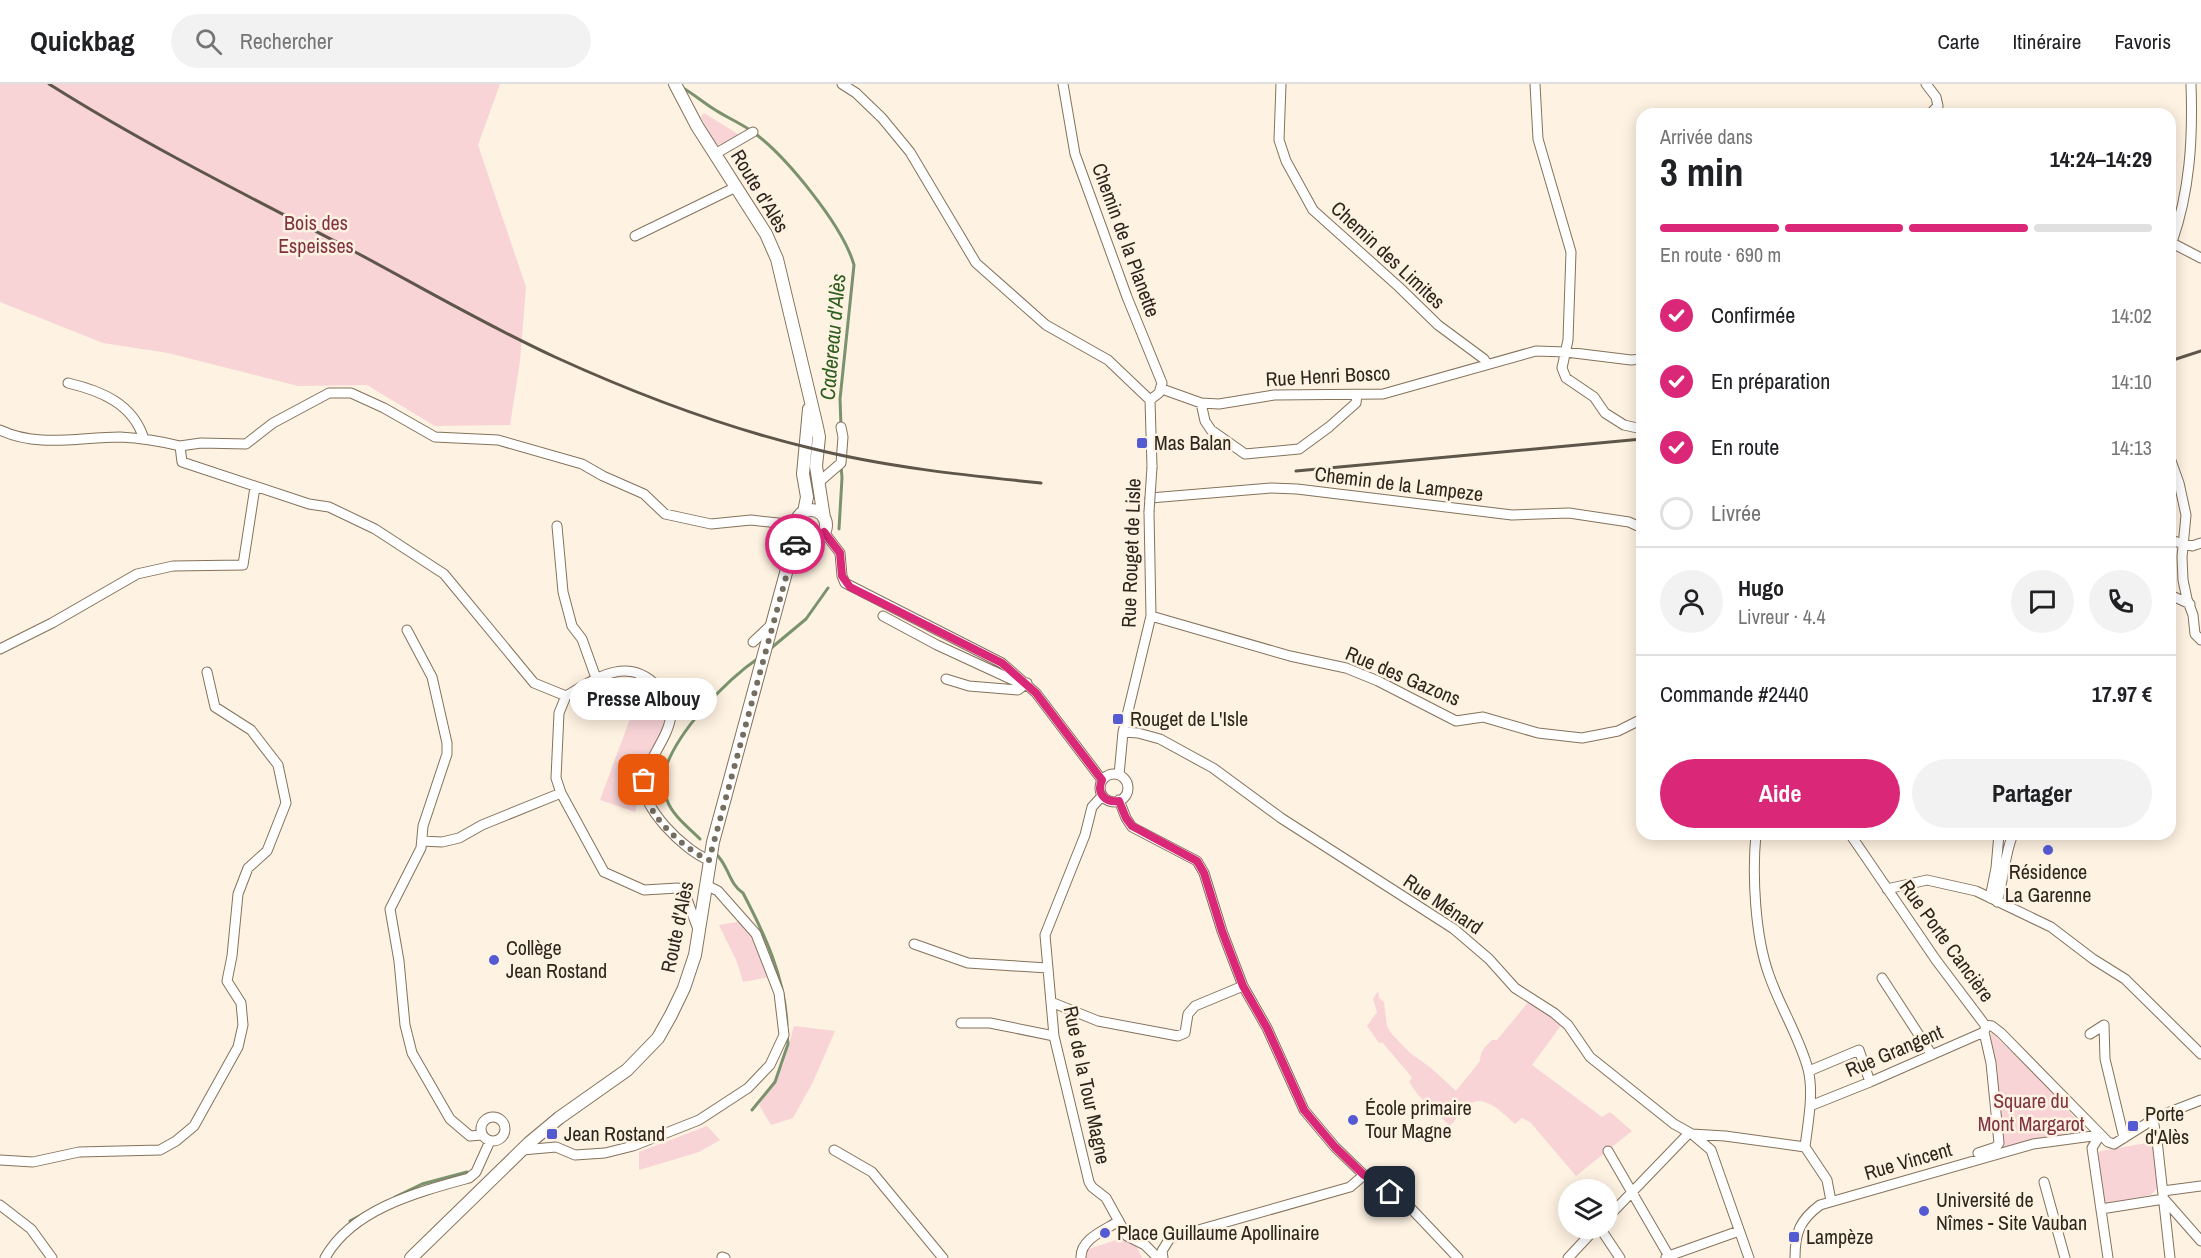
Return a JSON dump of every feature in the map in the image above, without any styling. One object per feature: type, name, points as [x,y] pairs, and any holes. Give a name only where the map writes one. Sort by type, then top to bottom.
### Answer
[{"type":"main road","name":"Route d'Alès","points":[[675,84],[715,154],[766,234],[777,259],[819,437],[816,454],[824,518]]},
{"type":"main road","name":"Route d'Alès","points":[[804,512],[807,497],[804,474],[810,396]]},
{"type":"main road","points":[[804,512],[818,512],[824,518],[826,528],[824,532],[813,539],[799,530],[798,518],[804,512]]},
{"type":"main road","name":"Route d'Alès","points":[[411,1258],[522,1150],[559,1118],[627,1070],[658,1038],[684,988],[695,955],[715,834],[799,530]]},
{"type":"street","points":[[842,84],[856,93],[882,118],[910,152],[976,263],[1046,325],[1108,360],[1150,400],[1162,389]]},
{"type":"street","name":"Chemin de la Planette","points":[[1063,84],[1076,154],[1162,389]]},
{"type":"street","name":"Chemin des Limites","points":[[1281,84],[1279,140],[1286,161],[1313,210],[1399,287],[1438,326],[1484,359],[1487,364]]},
{"type":"street","points":[[1535,84],[1538,139],[1571,252],[1566,352],[1562,368],[1566,378],[1594,396],[1605,413],[1624,425],[1636,428]]},
{"type":"street","points":[[1926,84],[1936,97],[1938,106],[1936,108]]},
{"type":"street","points":[[2176,222],[2192,152],[2191,84]]},
{"type":"street","points":[[715,154],[753,132]]},
{"type":"street","points":[[635,236],[736,187]]},
{"type":"street","points":[[2176,245],[2201,258]]},
{"type":"street","name":"Rue Henri Bosco","points":[[1162,389],[1201,403],[1219,404],[1274,395],[1383,394],[1536,351],[1566,352]]},
{"type":"street","points":[[1566,352],[1636,360]]},
{"type":"street","points":[[68,384],[100,393],[127,410],[139,423],[144,439]]},
{"type":"street","points":[[0,430],[12,435],[55,441],[119,437],[180,446],[201,443],[246,444],[273,423],[329,393],[351,393],[384,408],[435,437],[498,440],[582,464],[644,494],[665,514],[711,524],[751,520],[799,530]]},
{"type":"street","points":[[1201,403],[1205,421],[1211,430],[1245,454],[1299,449],[1329,428],[1356,403],[1357,395]]},
{"type":"street","name":"Rue Rouget de Lisle","points":[[1119,775],[1123,732],[1150,616],[1149,512],[1152,467],[1150,400]]},
{"type":"street","points":[[819,482],[841,463],[843,437],[841,427]]},
{"type":"street","points":[[180,446],[182,462],[309,504],[329,507],[375,528],[444,574],[534,683],[566,696]]},
{"type":"street","points":[[2176,473],[2186,515],[2183,580],[2187,599],[2197,616],[2195,634],[2201,640]]},
{"type":"street","points":[[0,649],[52,623],[137,574],[173,566],[243,565],[255,487]]},
{"type":"street","name":"Chemin de la Lampeze","points":[[1150,498],[1271,488],[1297,489],[1512,515],[1569,513],[1629,522],[1636,525]]},
{"type":"street","points":[[556,526],[563,592],[572,626],[582,639],[596,678]]},
{"type":"street","points":[[824,532],[840,553],[842,576],[850,587],[1002,663],[1036,693],[1102,780]]},
{"type":"street","points":[[2176,542],[2192,546],[2201,543]]},
{"type":"street","points":[[2176,598],[2190,604]]},
{"type":"street","points":[[883,616],[937,645],[1005,676],[1027,683]]},
{"type":"street","name":"Rue des Gazons","points":[[1150,616],[1290,656],[1346,668],[1378,681],[1456,721],[1483,717],[1538,733],[1582,738],[1618,731],[1636,722]]},
{"type":"street","points":[[753,642],[772,626]]},
{"type":"street","points":[[325,1258],[339,1237],[372,1213],[469,1178],[476,1172],[486,1138],[470,1136],[450,1119],[412,1053],[405,1025],[399,962],[390,909],[421,848],[423,826],[447,754],[447,743],[432,677],[407,630]]},
{"type":"street","points":[[0,1160],[33,1162],[79,1152],[160,1150],[176,1141],[194,1126],[238,1047],[243,1025],[242,1003],[227,981],[232,956],[238,894],[248,868],[267,851],[286,803],[278,765],[251,730],[215,707],[207,672]]},
{"type":"street","points":[[699,933],[684,891],[678,888],[644,890],[604,872],[561,794],[556,778],[559,713],[566,696],[611,672],[636,672],[649,678],[668,702],[671,711],[670,719],[644,780],[649,804],[661,823],[699,856],[709,860]]},
{"type":"street","points":[[946,679],[969,686],[1018,690],[1027,683]]},
{"type":"street","name":"Rue Ménard","points":[[1123,732],[1161,739],[1213,768],[1281,818],[1454,929],[1489,958],[1515,988],[1554,1013],[1568,1025],[1590,1057],[1674,1124],[1712,1150]]},
{"type":"street","points":[[1110,775],[1119,775],[1125,780],[1127,788],[1125,795],[1119,801],[1108,801],[1102,796],[1100,788],[1102,780],[1110,775]]},
{"type":"street","points":[[422,841],[442,842],[459,838],[482,825],[561,794]]},
{"type":"street","name":"Rue de la Tour Magne","points":[[1102,796],[1092,807],[1085,835],[1045,935],[1054,1036],[1089,1182],[1106,1198],[1127,1236],[1145,1245],[1158,1258]]},
{"type":"street","points":[[1119,801],[1132,826],[1197,861],[1204,873],[1222,931],[1243,986],[1267,1028],[1304,1110],[1335,1147],[1364,1175],[1404,1201],[1458,1258]]},
{"type":"street","points":[[1756,840],[1754,858],[1758,931],[1763,955],[1809,1071],[1810,1106],[1805,1147],[1827,1180],[1831,1201]]},
{"type":"street","name":"Rue Porte Cancière","points":[[1854,840],[1985,1028],[1992,1026],[2001,1033],[2100,1135]]},
{"type":"street","points":[[1994,900],[1998,840]]},
{"type":"street","points":[[1994,900],[2002,885],[2007,849],[2011,840]]},
{"type":"street","points":[[1887,889],[1927,880],[1976,891],[2051,927],[2093,959],[2125,979],[2201,1054]]},
{"type":"street","points":[[522,1150],[556,1147],[575,1155],[605,1154],[633,1146],[699,1120],[748,1088],[770,1065],[784,1035],[779,993],[756,934],[718,891],[706,885]]},
{"type":"street","points":[[914,944],[968,963],[1048,968]]},
{"type":"street","points":[[1882,978],[1932,1055]]},
{"type":"street","points":[[1051,1002],[1098,1021],[1178,1036],[1185,1033],[1188,1014],[1194,1006],[1243,986]]},
{"type":"street","points":[[961,1023],[990,1023],[1054,1036]]},
{"type":"street","points":[[2090,1034],[2104,1025],[2105,1059],[2124,1138],[2170,1111],[2201,1100]]},
{"type":"street","points":[[1908,1179],[1996,1147],[1999,1143],[1985,1028]]},
{"type":"street","name":"Rue Grangent","points":[[1810,1106],[1932,1055],[1985,1028]]},
{"type":"street","points":[[1809,1071],[1859,1050],[1870,1082]]},
{"type":"street","points":[[2152,1120],[2170,1258]]},
{"type":"street","points":[[1618,1206],[1690,1133],[1805,1147]]},
{"type":"street","points":[[1713,1135],[1712,1150],[1749,1258]]},
{"type":"street","points":[[2100,1135],[2092,1148],[2108,1258]]},
{"type":"street","name":"Rue Vincent","points":[[1795,1258],[1796,1240],[1802,1220],[1820,1205],[2033,1144],[2100,1135],[2114,1144],[2124,1138]]},
{"type":"street","points":[[834,1150],[872,1172],[943,1258]]},
{"type":"street","points":[[1608,1151],[1668,1257],[1739,1230]]},
{"type":"street","points":[[1163,1258],[1162,1251],[1170,1238],[1350,1187],[1364,1175]]},
{"type":"street","points":[[2044,1182],[2065,1258]]},
{"type":"street","points":[[2101,1209],[2201,1186]]},
{"type":"street","points":[[2163,1195],[2201,1241]]},
{"type":"street","points":[[0,1205],[31,1229],[52,1258]]},
{"type":"street","points":[[1081,1258],[1081,1251],[1085,1244],[1119,1221]]},
{"type":"street","points":[[1568,1258],[1587,1239]]},
{"type":"street","points":[[1606,1239],[1620,1258]]},
{"type":"green space","name":"Bois des Espeisses","points":[[0,84],[500,84],[478,145],[526,287],[520,361],[510,425],[435,426],[367,385],[298,386],[168,353],[103,343],[0,302]]},
{"type":"green space","points":[[704,113],[741,136],[718,145],[712,141],[701,117]]},
{"type":"green space","points":[[634,708],[670,719],[644,780],[635,812],[600,800]]},
{"type":"green space","points":[[743,921],[763,954],[769,977],[743,982],[737,962],[719,925]]},
{"type":"green space","points":[[1378,991],[1379,998],[1384,1002],[1387,1026],[1391,1033],[1410,1053],[1431,1068],[1456,1091],[1480,1061],[1485,1047],[1492,1040],[1497,1040],[1530,1000],[1562,1024],[1532,1065],[1602,1117],[1610,1112],[1632,1131],[1576,1176],[1530,1122],[1522,1118],[1515,1124],[1488,1103],[1476,1101],[1470,1104],[1450,1126],[1418,1095],[1409,1082],[1412,1078],[1410,1075],[1382,1042],[1379,1043],[1367,1026],[1377,1012],[1373,999]]},
{"type":"green space","points":[[794,1026],[835,1031],[813,1082],[793,1118],[771,1125],[759,1105],[783,1065]]},
{"type":"green space","name":"Square du Mont Margarot","points":[[1992,1033],[2032,1071],[2088,1132],[2003,1148],[1997,1065],[1990,1035]]},
{"type":"green space","points":[[707,1126],[720,1140],[699,1152],[639,1170],[639,1152]]},
{"type":"green space","points":[[2153,1142],[2159,1186],[2151,1195],[2105,1203],[2098,1153]]},
{"type":"green space","points":[[1122,1238],[1136,1245],[1142,1258],[1084,1258],[1083,1251]]},
{"type":"waterway","name":"Cadereau d'Alès","points":[[683,88],[753,132],[781,157],[826,212],[848,249],[854,265],[840,399],[841,426]]},
{"type":"waterway","name":"Cadereau d'Alès","points":[[839,529],[841,465]]},
{"type":"waterway","name":"Cadereau d'Alès","points":[[770,649],[806,619],[828,588]]},
{"type":"waterway","name":"Cadereau d'Alès","points":[[700,839],[669,806],[664,790],[664,773],[679,741],[703,709],[732,679],[760,657]]},
{"type":"waterway","name":"Cadereau d'Alès","points":[[715,853],[734,884],[743,893],[766,941],[778,974],[787,1025]]},
{"type":"waterway","name":"Cadereau d'Alès","points":[[752,1110],[775,1082],[788,1044],[787,1035]]},
{"type":"waterway","name":"Cadereau d'Alès","points":[[395,1197],[422,1184],[467,1172]]},
{"type":"waterway","name":"Cadereau d'Alès","points":[[350,1221],[363,1214]]},
{"type":"railway","points":[[49,84],[158,148],[475,317],[555,357],[617,384],[745,430],[838,455],[924,470],[1041,483]]},
{"type":"railway","points":[[2176,359],[2201,351]]},
{"type":"railway","points":[[1296,471],[1636,440]]},
{"type":"way so far","points":[[644,780],[649,804],[661,823],[699,856],[709,860],[795,544]]},
{"type":"place","name":"Mas Balan","points":[[1142,443]]},
{"type":"place","name":"Rouget de L'Isle","points":[[1118,719]]},
{"type":"place","name":"Presse Albouy","points":[[644,780]]},
{"type":"place","name":"Résidence La Garenne","points":[[2048,850]]},
{"type":"place","name":"Collège Jean Rostand","points":[[494,960]]},
{"type":"place","name":"École primaire Tour Magne","points":[[1353,1120]]},
{"type":"place","name":"Porte d'Alès","points":[[2133,1126]]},
{"type":"place","name":"Jean Rostand","points":[[552,1134]]},
{"type":"place","name":"Université de Nîmes - Site Vauban","points":[[1924,1211]]},
{"type":"place","name":"Place Guillaume Apollinaire","points":[[1105,1233]]},
{"type":"place","name":"Lampèze","points":[[1794,1237]]},
{"type":"route","points":[[795,544],[801,535],[804,538],[813,539],[824,532],[840,553],[842,576],[850,587],[1002,663],[1036,693],[1102,780],[1100,784],[1102,796],[1108,801],[1119,801],[1132,826],[1197,861],[1204,873],[1222,931],[1243,986],[1267,1028],[1304,1110],[1335,1147],[1364,1175],[1390,1192]]}]
